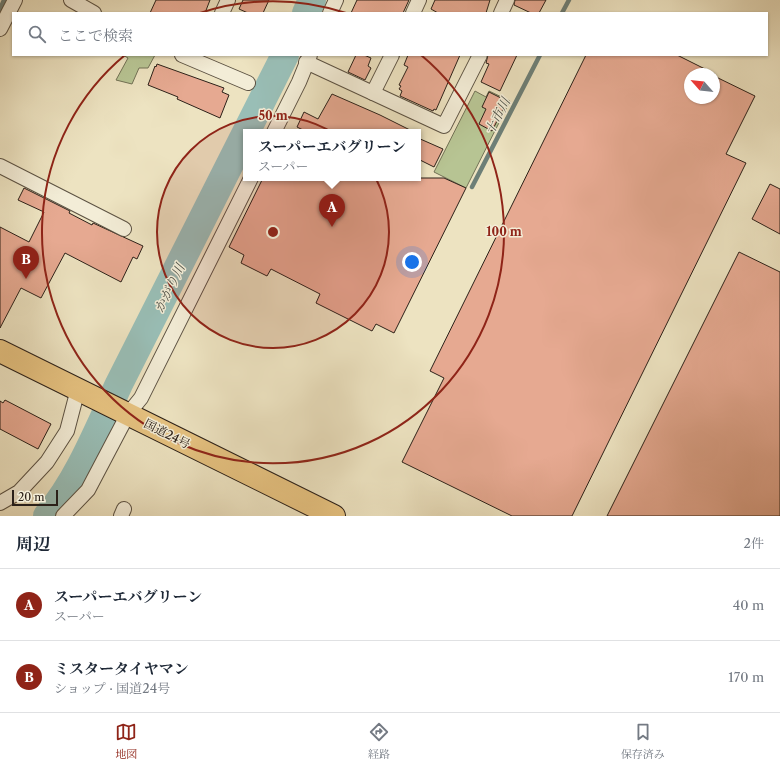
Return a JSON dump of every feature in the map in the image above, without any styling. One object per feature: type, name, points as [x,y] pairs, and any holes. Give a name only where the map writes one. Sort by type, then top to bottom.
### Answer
[{"type":"highway","name":"国道24号","points":[[0,351],[334,516]]},
{"type":"street","points":[[0,29],[15,0]]},
{"type":"street","points":[[71,0],[92,12]]},
{"type":"street","points":[[222,12],[228,0]]},
{"type":"street","points":[[330,12],[336,0]]},
{"type":"street","points":[[413,12],[419,0]]},
{"type":"street","points":[[501,12],[507,0]]},
{"type":"street","points":[[187,56],[201,59],[248,83]]},
{"type":"street","points":[[373,93],[392,56]]},
{"type":"street","points":[[276,129],[299,82],[308,58],[373,93],[444,126],[479,56]]},
{"type":"street","points":[[0,166],[124,229]]},
{"type":"street","points":[[63,516],[88,490],[125,413],[142,398],[250,181]]},
{"type":"street","points":[[0,503],[19,492],[47,462],[67,431],[82,391]]},
{"type":"green space","points":[[125,56],[154,56],[148,68],[139,68],[132,84],[116,80],[128,58]]},
{"type":"green space","points":[[475,91],[486,97],[489,91],[510,101],[466,188],[434,172]]},
{"type":"building","points":[[156,0],[210,0],[205,12],[150,12]]},
{"type":"building","points":[[243,0],[269,0],[263,12],[246,12],[239,9]]},
{"type":"building","points":[[357,0],[409,0],[403,12],[351,12]]},
{"type":"building","points":[[435,0],[490,0],[486,12],[436,12],[431,9]]},
{"type":"building","points":[[515,0],[546,0],[540,12],[529,12],[514,5]]},
{"type":"building","points":[[356,56],[366,56],[371,58],[368,66],[371,68],[365,80],[348,72]]},
{"type":"building","points":[[408,56],[460,56],[436,110],[434,109],[433,111],[400,96],[402,91],[399,89],[401,86],[399,85],[408,67],[404,65]]},
{"type":"building","points":[[488,56],[517,56],[500,91],[481,82],[489,64],[486,63]]},
{"type":"building","points":[[586,56],[679,56],[703,68],[684,68],[684,104],[720,104],[720,79],[755,96],[726,154],[746,163],[572,516],[512,516],[402,462],[444,378],[430,371]]},
{"type":"building","points":[[157,64],[224,88],[222,92],[229,95],[220,118],[177,99],[178,97],[148,85]]},
{"type":"building","points":[[489,92],[507,101],[492,131],[479,124],[486,109],[482,107]]},
{"type":"building","points":[[332,94],[408,129],[301,129],[297,127],[304,112],[318,119]]},
{"type":"building","points":[[421,139],[443,149],[434,167],[421,160]]},
{"type":"building","points":[[421,178],[444,178],[466,188],[394,333],[376,324],[372,331],[316,303],[320,294],[271,269],[267,276],[241,263],[244,255],[229,247],[262,181],[421,181]]},
{"type":"building","points":[[770,184],[780,189],[780,234],[752,219]]},
{"type":"building","points":[[24,188],[70,211],[69,213],[92,225],[93,223],[143,246],[137,259],[133,257],[121,282],[65,253],[41,298],[21,288],[0,328],[0,227],[29,242],[44,212],[18,200]]},
{"type":"building","points":[[739,252],[780,272],[780,516],[607,516]]},
{"type":"building","points":[[5,400],[51,424],[38,449],[0,429],[0,401],[3,403]]},
{"type":"waterway","points":[[0,9],[4,0]]},
{"type":"waterway","name":"かがり川","points":[[306,12],[312,0]]},
{"type":"waterway","name":"十市川","points":[[563,12],[569,0]]},
{"type":"waterway","name":"かがり川","points":[[248,129],[284,56]]},
{"type":"waterway","name":"十市川","points":[[472,187],[539,56]]},
{"type":"waterway","name":"かがり川","points":[[47,516],[58,503],[78,471],[119,384],[243,138]]},
{"type":"place","name":"スーパーエバグリーン","points":[[332,227]]},
{"type":"place","name":"ミスタータイヤマン","points":[[26,279]]}]
